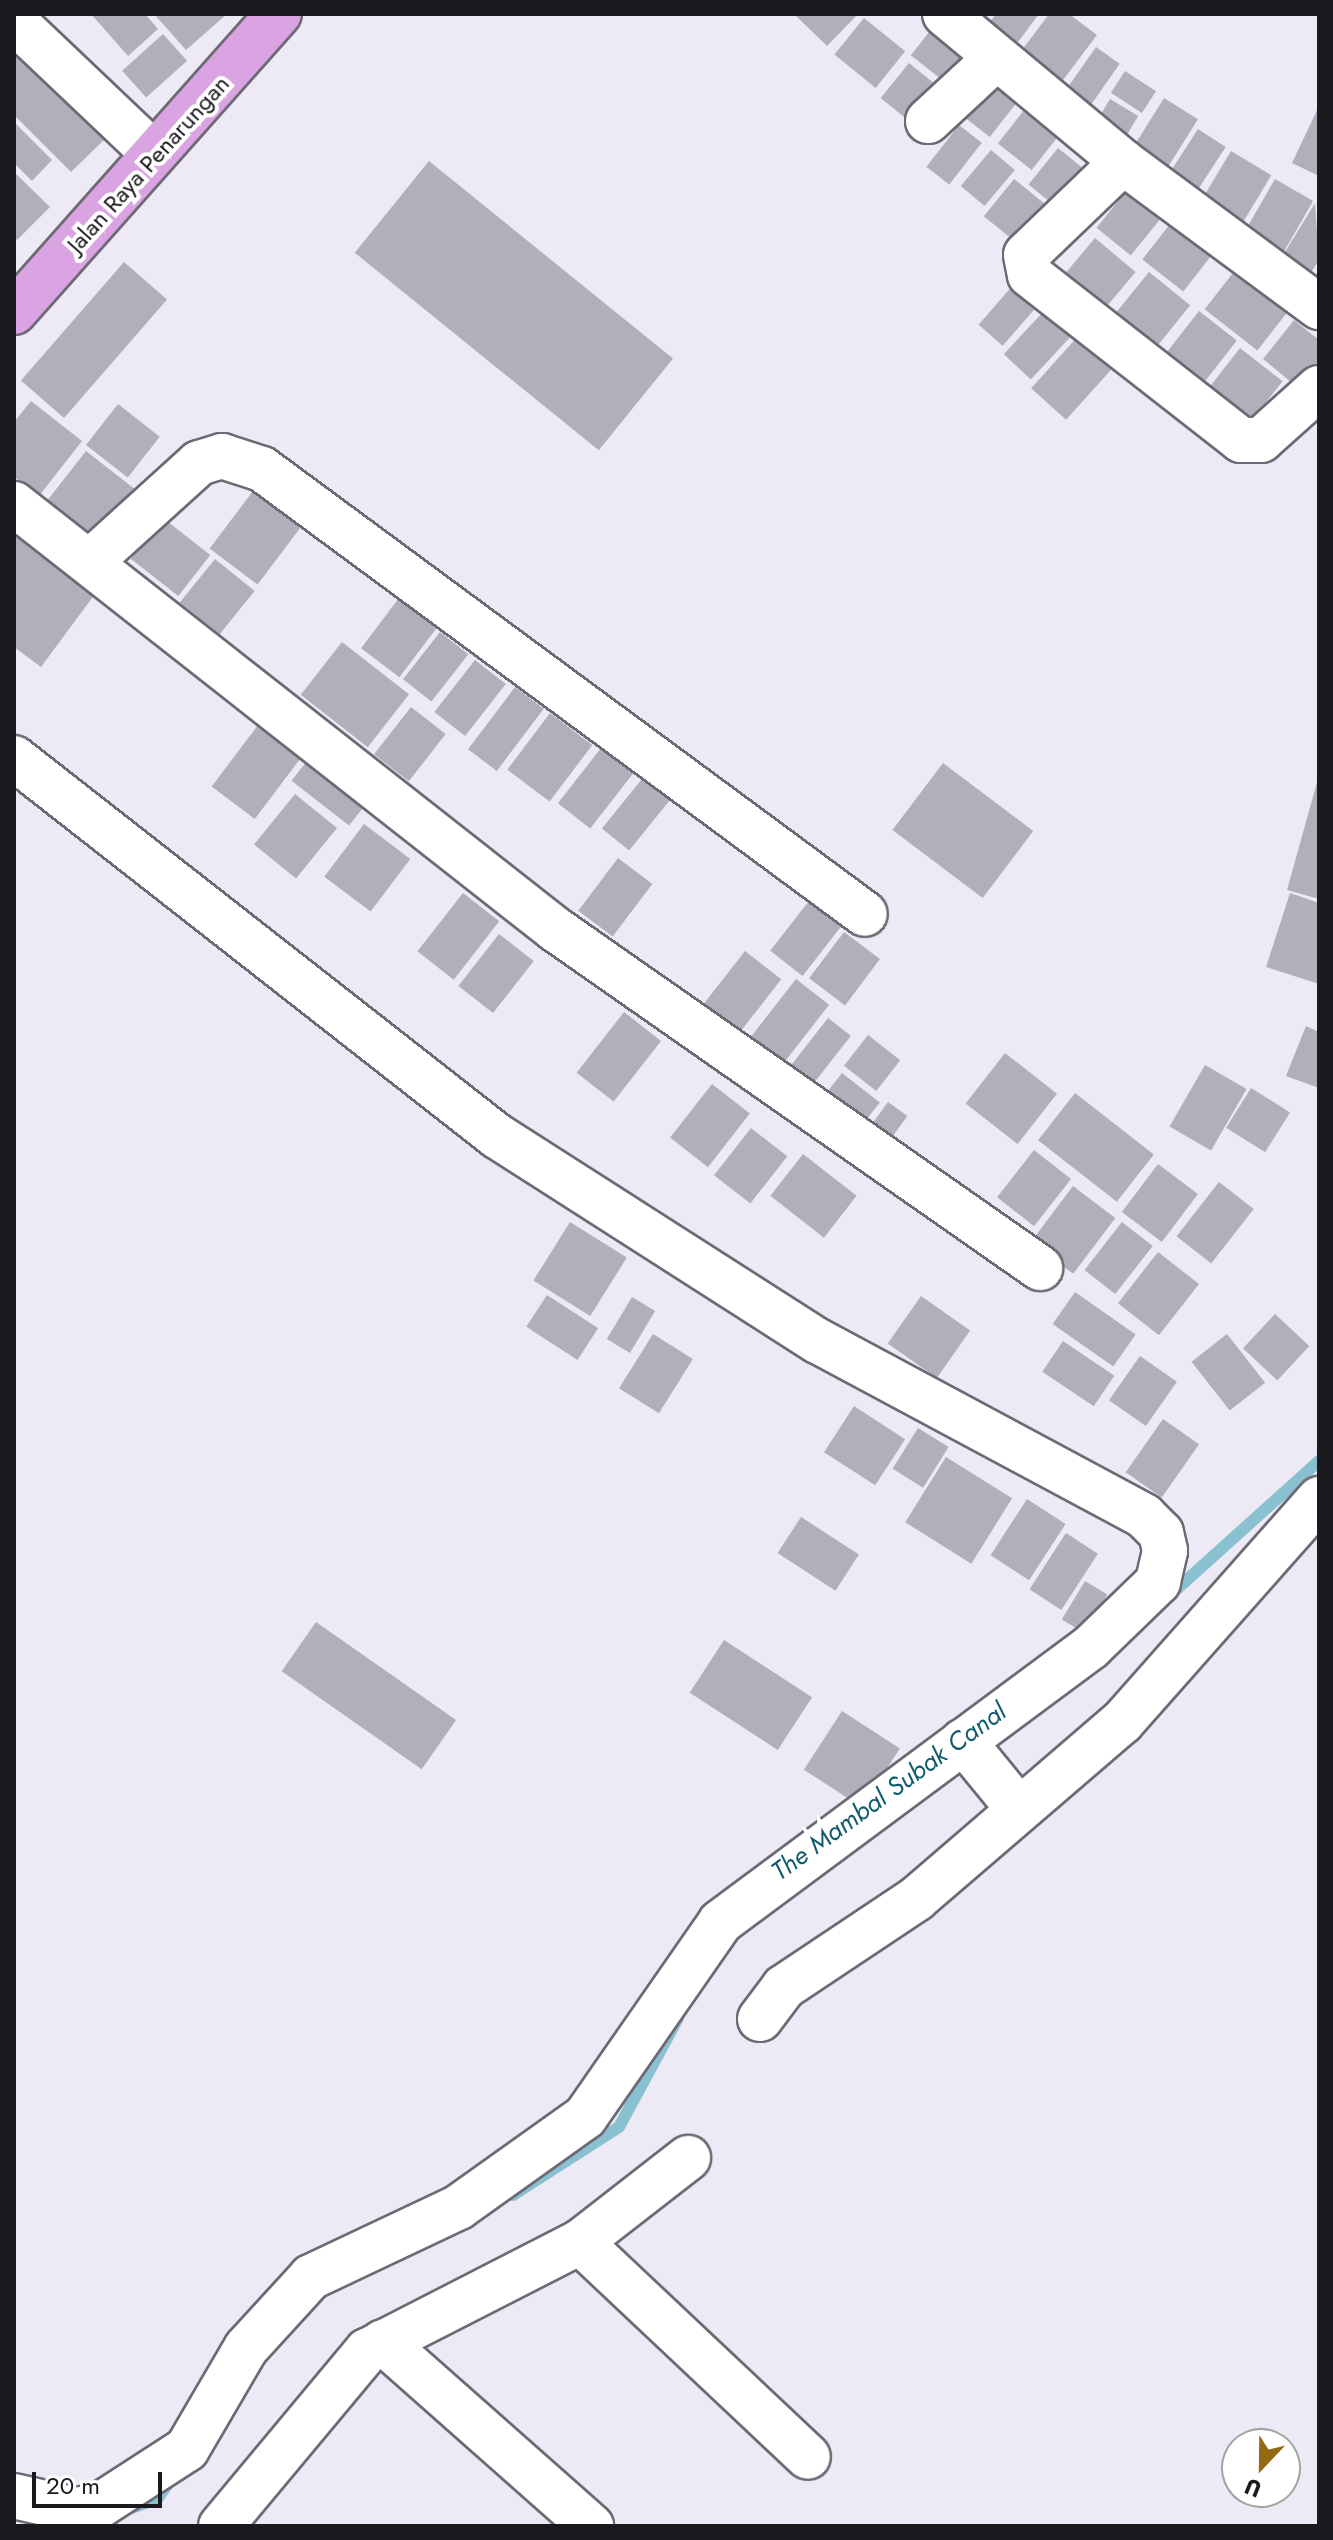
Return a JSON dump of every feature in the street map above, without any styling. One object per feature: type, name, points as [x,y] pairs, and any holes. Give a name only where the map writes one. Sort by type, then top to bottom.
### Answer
[{"type":"main road","name":"Jalan Raya Penarungan","points":[[14,312],[279,14]]},
{"type":"street","points":[[945,14],[1123,162],[1319,307]]},
{"type":"street","points":[[14,21],[154,154]]},
{"type":"street","points":[[928,121],[996,58]]},
{"type":"street","points":[[1123,162],[1026,255],[1030,275],[1241,440],[1261,440],[1319,388]]},
{"type":"street","points":[[92,560],[199,463],[222,456],[262,469],[865,914]]},
{"type":"street","points":[[14,504],[92,560],[555,929],[1040,1268]]},
{"type":"street","points":[[14,758],[497,1136],[646,1237],[818,1341],[1152,1522],[1165,1551],[1158,1582],[1091,1647],[713,1929],[585,2117],[459,2207],[311,2277],[246,2348],[187,2449],[99,2506],[76,2510],[14,2496]]},
{"type":"street","points":[[760,2019],[784,1987],[916,1899],[1017,1807],[1122,1722],[1319,1499]]},
{"type":"street","points":[[963,1741],[1017,1807]]},
{"type":"street","points":[[235,2522],[346,2371],[383,2342],[580,2242],[688,2158]]},
{"type":"street","points":[[580,2242],[808,2457]]},
{"type":"street","points":[[383,2342],[591,2526]]},
{"type":"building","points":[[91,14],[145,14],[158,29],[128,56]]},
{"type":"building","points":[[154,14],[227,14],[186,50]]},
{"type":"building","points":[[794,14],[858,14],[827,46]]},
{"type":"building","points":[[996,14],[1039,14],[1012,50],[984,29]]},
{"type":"building","points":[[1049,14],[1069,14],[1097,35],[1060,84],[1019,54]]},
{"type":"building","points":[[864,18],[905,51],[876,88],[834,55]]},
{"type":"building","points":[[933,27],[969,55],[947,84],[911,55]]},
{"type":"building","points":[[163,34],[187,61],[146,98],[122,71]]},
{"type":"building","points":[[14,46],[106,138],[71,172],[14,115]]},
{"type":"building","points":[[1096,47],[1120,64],[1085,114],[1061,97]]},
{"type":"building","points":[[909,63],[945,92],[916,127],[881,98]]},
{"type":"building","points":[[1125,71],[1156,91],[1142,113],[1111,93]]},
{"type":"building","points":[[987,74],[1019,99],[990,137],[957,112]]},
{"type":"building","points":[[1164,98],[1198,119],[1165,173],[1131,151]]},
{"type":"building","points":[[1110,99],[1138,116],[1121,144],[1093,127]]},
{"type":"building","points":[[1028,105],[1062,131],[1032,170],[998,144]]},
{"type":"building","points":[[1319,106],[1319,176],[1292,163]]},
{"type":"building","points":[[14,122],[52,160],[32,181],[14,163]]},
{"type":"building","points":[[959,125],[982,143],[949,185],[926,167]]},
{"type":"building","points":[[1198,129],[1226,147],[1194,196],[1166,178]]},
{"type":"building","points":[[1058,148],[1085,170],[1056,207],[1028,185]]},
{"type":"building","points":[[991,150],[1015,170],[985,206],[961,186]]},
{"type":"building","points":[[1231,151],[1271,175],[1241,225],[1201,201]]},
{"type":"building","points":[[429,161],[673,359],[599,450],[355,253]]},
{"type":"building","points":[[14,172],[50,207],[17,240],[14,237]]},
{"type":"building","points":[[1014,179],[1047,206],[1017,243],[984,216]]},
{"type":"building","points":[[1275,179],[1313,201],[1284,251],[1246,229]]},
{"type":"building","points":[[1128,189],[1162,217],[1131,256],[1097,228]]},
{"type":"building","points":[[1315,203],[1319,260],[1305,282],[1277,265]]},
{"type":"building","points":[[1170,224],[1211,256],[1183,291],[1142,259]]},
{"type":"building","points":[[1095,238],[1136,272],[1096,320],[1055,285]]},
{"type":"building","points":[[124,262],[167,299],[64,418],[21,380]]},
{"type":"building","points":[[1236,269],[1289,310],[1257,350],[1205,309]]},
{"type":"building","points":[[1149,272],[1190,305],[1147,358],[1106,325]]},
{"type":"building","points":[[1014,284],[1038,305],[1003,346],[979,325]]},
{"type":"building","points":[[1044,311],[1071,336],[1031,379],[1004,354]]},
{"type":"building","points":[[1199,311],[1237,341],[1197,391],[1160,361]]},
{"type":"building","points":[[1294,320],[1319,340],[1319,367],[1301,390],[1263,359]]},
{"type":"building","points":[[1080,334],[1115,365],[1066,420],[1031,388]]},
{"type":"building","points":[[1240,348],[1283,381],[1247,427],[1204,394]]},
{"type":"building","points":[[31,401],[82,441],[39,496],[14,477],[14,422]]},
{"type":"building","points":[[118,404],[160,437],[128,478],[86,445]]},
{"type":"building","points":[[86,451],[137,491],[95,545],[44,505]]},
{"type":"building","points":[[253,491],[301,527],[258,585],[210,549]]},
{"type":"building","points":[[163,518],[210,555],[178,596],[131,559]]},
{"type":"building","points":[[14,534],[95,594],[41,667],[14,647]]},
{"type":"building","points":[[215,559],[255,591],[219,635],[180,603]]},
{"type":"building","points":[[399,598],[437,627],[399,677],[361,648]]},
{"type":"building","points":[[440,632],[468,654],[431,701],[403,679]]},
{"type":"building","points":[[342,642],[409,694],[368,747],[301,695]]},
{"type":"building","points":[[475,660],[506,684],[465,736],[434,712]]},
{"type":"building","points":[[515,687],[544,709],[497,771],[468,749]]},
{"type":"building","points":[[411,707],[446,734],[409,781],[374,754]]},
{"type":"building","points":[[550,713],[592,745],[550,802],[507,770]]},
{"type":"building","points":[[258,725],[301,757],[255,819],[212,786]]},
{"type":"building","points":[[601,748],[633,773],[590,828],[558,803]]},
{"type":"building","points":[[310,757],[368,802],[349,826],[292,781]]},
{"type":"building","points":[[943,763],[1033,831],[983,898],[892,830]]},
{"type":"building","points":[[646,774],[673,796],[629,850],[602,828]]},
{"type":"building","points":[[1319,775],[1319,899],[1287,890]]},
{"type":"building","points":[[295,794],[337,828],[296,878],[254,845]]},
{"type":"building","points":[[364,824],[410,859],[371,912],[324,877]]},
{"type":"building","points":[[618,858],[652,884],[613,937],[578,911]]},
{"type":"building","points":[[463,893],[499,921],[454,980],[417,951]]},
{"type":"building","points":[[1290,893],[1319,903],[1319,984],[1266,967]]},
{"type":"building","points":[[809,901],[841,926],[803,976],[770,951]]},
{"type":"building","points":[[844,932],[880,959],[845,1005],[809,978]]},
{"type":"building","points":[[499,934],[534,961],[493,1013],[458,986]]},
{"type":"building","points":[[745,951],[781,979],[741,1031],[704,1003]]},
{"type":"building","points":[[796,979],[829,1005],[784,1062],[751,1037]]},
{"type":"building","points":[[624,1012],[661,1041],[614,1102],[577,1073]]},
{"type":"building","points":[[828,1018],[851,1036],[811,1086],[789,1068]]},
{"type":"building","points":[[1306,1026],[1319,1032],[1319,1088],[1286,1076]]},
{"type":"building","points":[[868,1035],[900,1060],[876,1091],[844,1066]]},
{"type":"building","points":[[1005,1053],[1057,1094],[1018,1144],[966,1103]]},
{"type":"building","points":[[1205,1065],[1247,1089],[1211,1150],[1170,1126]]},
{"type":"building","points":[[842,1073],[880,1103],[860,1129],[822,1099]]},
{"type":"building","points":[[712,1084],[750,1114],[708,1167],[670,1138]]},
{"type":"building","points":[[1251,1088],[1290,1112],[1265,1152],[1226,1128]]},
{"type":"building","points":[[1075,1093],[1154,1155],[1117,1202],[1038,1140]]},
{"type":"building","points":[[888,1102],[907,1116],[885,1147],[866,1133]]},
{"type":"building","points":[[751,1128],[787,1156],[750,1204],[714,1175]]},
{"type":"building","points":[[1034,1150],[1071,1179],[1034,1226],[997,1197]]},
{"type":"building","points":[[803,1154],[857,1196],[824,1238],[770,1196]]},
{"type":"building","points":[[1158,1164],[1198,1194],[1162,1242],[1122,1212]]},
{"type":"building","points":[[1219,1182],[1254,1209],[1211,1263],[1177,1236]]},
{"type":"building","points":[[1073,1186],[1115,1218],[1073,1274],[1031,1242]]},
{"type":"building","points":[[570,1222],[627,1258],[590,1316],[533,1281]]},
{"type":"building","points":[[1122,1222],[1153,1246],[1115,1294],[1084,1270]]},
{"type":"building","points":[[1158,1252],[1199,1284],[1159,1335],[1118,1303]]},
{"type":"building","points":[[1075,1292],[1136,1334],[1113,1366],[1053,1324]]},
{"type":"building","points":[[547,1295],[598,1328],[577,1360],[526,1327]]},
{"type":"building","points":[[921,1296],[970,1330],[937,1378],[888,1344]]},
{"type":"building","points":[[632,1297],[655,1311],[630,1353],[607,1339]]},
{"type":"building","points":[[1275,1314],[1309,1346],[1277,1380],[1243,1348]]},
{"type":"building","points":[[653,1334],[693,1359],[659,1413],[619,1388]]},
{"type":"building","points":[[1227,1334],[1265,1383],[1230,1411],[1192,1362]]},
{"type":"building","points":[[1063,1341],[1114,1376],[1094,1406],[1042,1372]]},
{"type":"building","points":[[1140,1356],[1177,1382],[1146,1426],[1109,1400]]},
{"type":"building","points":[[854,1406],[905,1439],[875,1485],[824,1452]]},
{"type":"building","points":[[1163,1419],[1199,1444],[1162,1497],[1126,1472]]},
{"type":"building","points":[[918,1428],[949,1447],[923,1488],[893,1469]]},
{"type":"building","points":[[946,1457],[1012,1498],[971,1564],[905,1522]]},
{"type":"building","points":[[1027,1499],[1066,1524],[1029,1580],[991,1555]]},
{"type":"building","points":[[801,1517],[859,1555],[835,1591],[778,1553]]},
{"type":"building","points":[[1066,1533],[1098,1554],[1061,1610],[1030,1589]]},
{"type":"building","points":[[1085,1581],[1107,1594],[1084,1633],[1062,1620]]},
{"type":"building","points":[[316,1622],[456,1720],[422,1769],[282,1671]]},
{"type":"building","points":[[724,1640],[812,1697],[778,1750],[690,1693]]},
{"type":"building","points":[[842,1711],[900,1749],[862,1807],[804,1770]]},
{"type":"waterway","name":"The Mambal Subak Canal","points":[[1169,1596],[1319,1461]]},
{"type":"waterway","name":"The Mambal Subak Canal","points":[[513,2195],[619,2127],[678,2018]]},
{"type":"waterway","name":"The Mambal Subak Canal","points":[[131,2508],[157,2499],[172,2478]]}]
